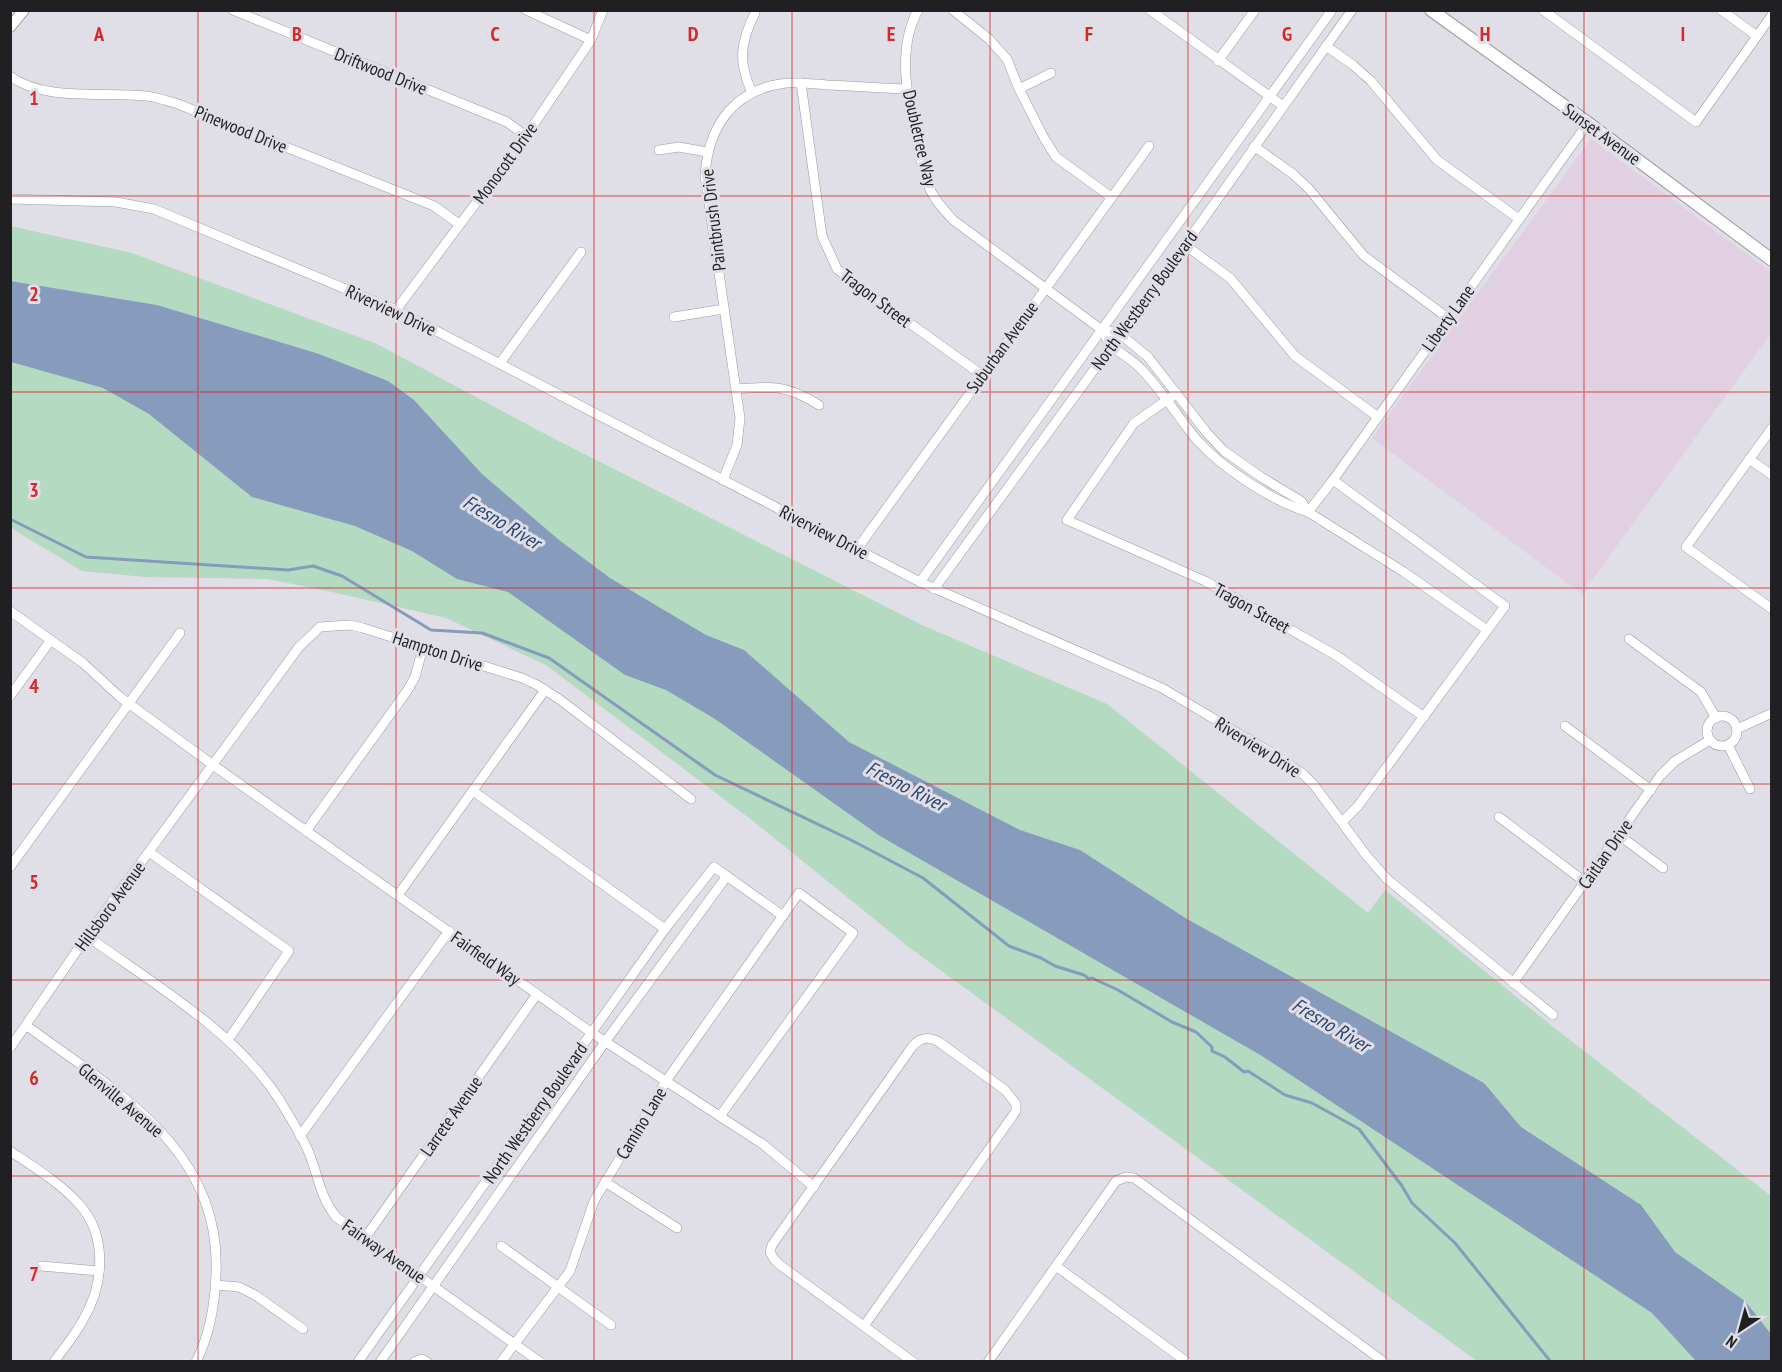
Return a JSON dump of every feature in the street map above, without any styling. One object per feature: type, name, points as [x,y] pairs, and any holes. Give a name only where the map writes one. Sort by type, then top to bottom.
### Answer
[{"type":"main road","name":"Sunset Avenue","points":[[1431,10],[1772,260]]},
{"type":"street","points":[[10,27],[24,10]]},
{"type":"street","name":"Driftwood Drive","points":[[233,10],[507,122],[526,136]]},
{"type":"street","points":[[526,10],[591,40]]},
{"type":"street","name":"Monocott Drive","points":[[396,310],[526,136],[591,40],[603,10]]},
{"type":"street","name":"Doubletree Way","points":[[918,10],[910,25],[906,54],[906,89],[923,169],[934,197],[953,220],[1102,330],[1110,345],[1139,367],[1167,399],[1198,441],[1217,459],[1256,486],[1308,512],[1404,572],[1487,630]]},
{"type":"street","points":[[953,10],[989,39],[1007,59],[1019,89],[1056,157],[1111,197]]},
{"type":"street","points":[[1150,10],[1283,106]]},
{"type":"street","points":[[1218,61],[1255,10]]},
{"type":"street","name":"North Westberry Boulevard","points":[[920,582],[1332,10]]},
{"type":"street","name":"North Westberry Boulevard","points":[[934,589],[1185,245],[1352,10]]},
{"type":"street","points":[[1543,10],[1695,122],[1772,15]]},
{"type":"street","points":[[1721,10],[1757,36]]},
{"type":"street","points":[[752,93],[742,67],[742,52],[747,29],[755,13]]},
{"type":"street","points":[[1326,46],[1353,64],[1371,81],[1437,160],[1519,219]]},
{"type":"street","points":[[1019,89],[1051,73]]},
{"type":"street","name":"Pinewood Drive","points":[[10,76],[21,84],[45,91],[148,96],[178,104],[434,206],[459,225]]},
{"type":"street","name":"Paintbrush Drive","points":[[723,480],[737,445],[740,430],[737,390],[705,176],[707,152],[720,122],[731,108],[752,93],[782,83],[906,89]]},
{"type":"street","name":"Tragon Street","points":[[801,83],[822,236],[837,269],[982,375]]},
{"type":"street","name":"Liberty Lane","points":[[1308,512],[1588,123]]},
{"type":"street","name":"Suburban Avenue","points":[[857,549],[1149,146]]},
{"type":"street","points":[[1254,146],[1293,174],[1309,189],[1364,256],[1448,318]]},
{"type":"street","points":[[659,150],[679,147],[707,152]]},
{"type":"street","name":"Riverview Drive","points":[[10,199],[116,202],[154,209],[396,310],[934,589],[1162,688],[1292,765],[1314,784],[1366,855],[1387,879],[1553,1015]]},
{"type":"street","points":[[1185,245],[1230,278],[1295,356],[1378,417]]},
{"type":"street","points":[[500,363],[581,252]]},
{"type":"street","points":[[674,317],[724,309]]},
{"type":"street","name":"Doubletree Way","points":[[1102,330],[1119,333],[1148,357],[1207,434],[1224,451],[1301,501],[1308,512]]},
{"type":"street","points":[[737,390],[765,386],[782,388],[799,393],[819,405]]},
{"type":"street","points":[[1167,399],[1177,393]]},
{"type":"street","name":"Tragon Street","points":[[1167,399],[1134,423],[1067,520],[1205,581],[1337,656],[1424,717]]},
{"type":"street","points":[[1772,428],[1686,547],[1772,609]]},
{"type":"street","points":[[1749,459],[1772,475]]},
{"type":"street","points":[[1333,480],[1505,606],[1358,806],[1342,821]]},
{"type":"street","name":"Fairfield Way","points":[[10,611],[82,663],[129,703],[213,765],[605,1042],[764,1145],[814,1187]]},
{"type":"street","name":"Hampton Drive","points":[[213,765],[299,647],[320,627],[350,625],[522,678],[546,690],[691,799]]},
{"type":"street","points":[[10,867],[180,633]]},
{"type":"street","points":[[1629,639],[1701,692],[1716,718]]},
{"type":"street","points":[[10,696],[51,640]]},
{"type":"street","points":[[306,831],[407,691],[415,677],[423,647]]},
{"type":"street","points":[[398,896],[546,690]]},
{"type":"street","points":[[1737,729],[1772,712]]},
{"type":"street","points":[[1716,718],[1729,718],[1737,729],[1735,738],[1728,745],[1716,745],[1707,733],[1708,726],[1716,718]]},
{"type":"street","points":[[1564,726],[1651,790]]},
{"type":"street","name":"Caitlan Drive","points":[[1513,983],[1651,790],[1675,761],[1710,740]]},
{"type":"street","points":[[1728,745],[1750,789]]},
{"type":"street","name":"Hillsboro Avenue","points":[[10,1048],[87,936],[213,765]]},
{"type":"street","points":[[473,791],[665,929]]},
{"type":"street","points":[[1499,817],[1585,882]]},
{"type":"street","points":[[1619,835],[1663,868]]},
{"type":"street","points":[[149,852],[289,951],[228,1040]]},
{"type":"street","name":"North Westberry Boulevard","points":[[358,1362],[665,929],[714,867],[727,876],[605,1042],[380,1362]]},
{"type":"street","points":[[727,876],[783,916]]},
{"type":"street","name":"Camino Lane","points":[[501,1362],[513,1343],[570,1271],[594,1201],[666,1081],[799,893],[853,933],[720,1116]]},
{"type":"street","points":[[300,1136],[449,931]]},
{"type":"street","name":"Fairway Avenue","points":[[87,936],[211,1025],[245,1056],[278,1097],[307,1147],[322,1196],[336,1217],[540,1362]]},
{"type":"street","name":"Larrete Avenue","points":[[365,1238],[537,994]]},
{"type":"street","name":"Glenville Avenue","points":[[27,1026],[153,1122],[190,1168],[204,1194],[211,1218],[217,1261],[216,1285],[215,1303],[206,1338],[196,1362]]},
{"type":"street","points":[[864,1326],[1016,1111],[1016,1104],[1005,1090],[931,1038],[917,1041],[772,1245],[770,1252],[780,1265],[913,1362]]},
{"type":"street","points":[[10,1151],[58,1185],[80,1205],[92,1224],[99,1245],[97,1287],[83,1321],[54,1362]]},
{"type":"street","points":[[988,1362],[1116,1180],[1126,1177],[1134,1178],[1384,1362]]},
{"type":"street","points":[[605,1182],[677,1228]]},
{"type":"street","points":[[501,1246],[612,1325]]},
{"type":"street","points":[[41,1266],[99,1271]]},
{"type":"street","points":[[1056,1266],[1187,1362]]},
{"type":"street","points":[[216,1285],[239,1287],[255,1295],[303,1329]]},
{"type":"street","points":[[414,1362],[422,1359],[427,1362]]},
{"type":"shaded area","points":[[1591,139],[1771,272],[1772,332],[1582,594],[1372,438]]},
{"type":"green space","points":[[10,226],[132,253],[377,344],[547,435],[924,626],[1107,704],[1368,913],[1385,890],[1552,1026],[1771,1196],[1771,1361],[1477,1361],[910,948],[753,821],[546,665],[446,618],[268,579],[145,577],[82,571],[11,528]]},
{"type":"water","name":"Fresno River","points":[[10,281],[157,305],[319,354],[388,381],[414,400],[482,474],[559,540],[610,578],[706,635],[744,650],[849,742],[1020,830],[1080,850],[1187,919],[1484,1083],[1521,1127],[1641,1205],[1675,1252],[1745,1301],[1771,1334],[1771,1361],[1696,1361],[1652,1313],[1262,1056],[880,836],[715,719],[666,690],[625,675],[508,592],[457,579],[412,551],[355,526],[252,497],[149,414],[103,388],[11,362]]},
{"type":"waterway","points":[[10,519],[86,557],[288,570],[313,566],[342,576],[431,630],[482,633],[549,658],[715,775],[853,841],[923,878],[1009,946],[1118,990],[1172,1022],[1196,1032],[1212,1047],[1212,1051],[1225,1057],[1244,1072],[1248,1071],[1285,1095],[1312,1103],[1359,1129],[1412,1203],[1455,1243],[1551,1362]]}]
